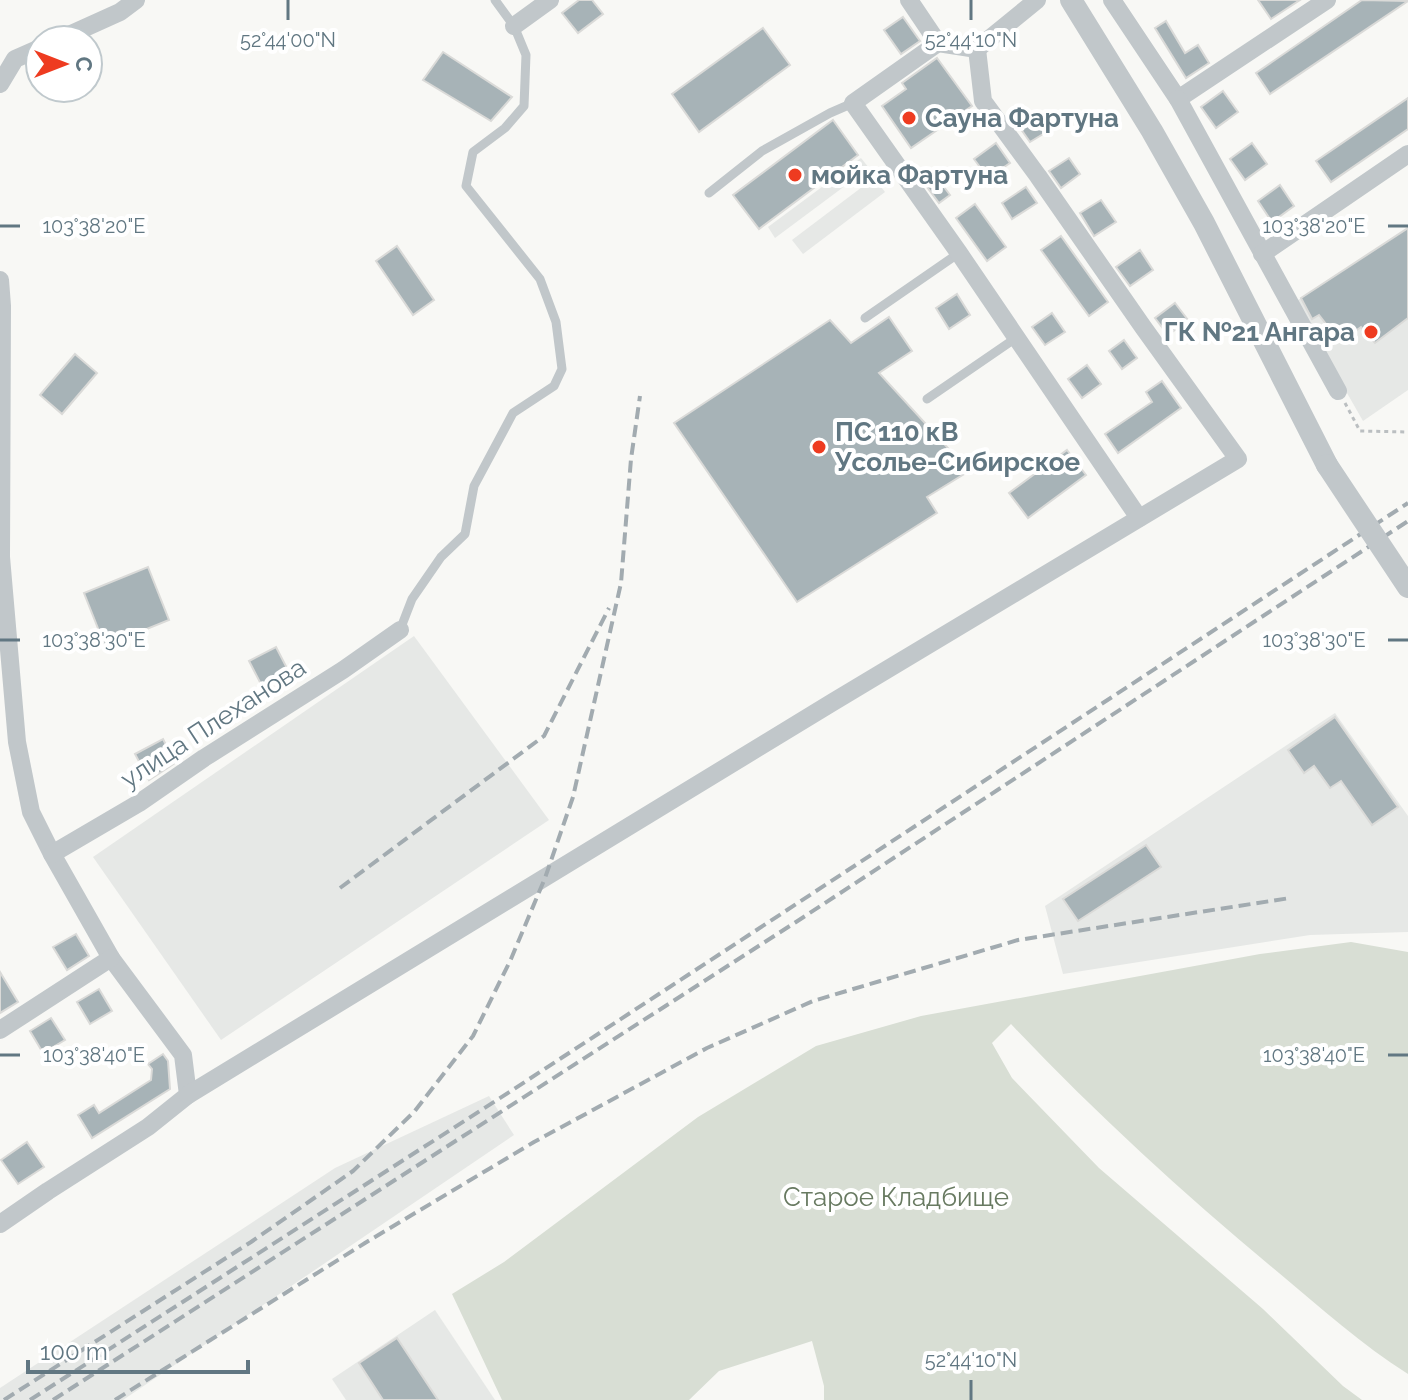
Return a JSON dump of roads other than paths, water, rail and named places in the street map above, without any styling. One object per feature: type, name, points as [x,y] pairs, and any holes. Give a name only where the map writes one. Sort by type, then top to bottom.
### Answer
[{"type":"street","points":[[93,24],[120,12],[136,0]]},
{"type":"street","points":[[514,26],[550,0]]},
{"type":"street","points":[[909,0],[938,43]]},
{"type":"street","points":[[1037,0],[977,49],[938,43],[853,103],[1139,518]]},
{"type":"street","points":[[1071,0],[1152,131],[1204,223],[1327,465],[1408,587]]},
{"type":"street","points":[[1112,0],[1178,99],[1338,391]]},
{"type":"street","points":[[1178,99],[1327,0]]},
{"type":"street","points":[[0,1224],[148,1127],[188,1095],[1238,459],[983,101],[977,49]]},
{"type":"street","points":[[0,84],[8,60]]},
{"type":"street","points":[[1262,254],[1408,154]]},
{"type":"street","points":[[0,280],[0,557],[17,742],[31,812],[111,958],[183,1055],[188,1095]]},
{"type":"street","name":"улица Плеханова","points":[[52,854],[139,803],[400,630]]},
{"type":"street","points":[[0,752],[17,742]]},
{"type":"street","points":[[0,1030],[111,958]]},
{"type":"lane","points":[[400,630],[412,599],[441,557],[465,534],[474,486],[513,413],[554,386],[562,369],[556,322],[540,279],[466,186],[473,152],[505,128],[524,106],[526,55],[514,26],[495,0]]},
{"type":"lane","points":[[709,193],[762,151],[853,103]]},
{"type":"lane","points":[[865,318],[959,253]]},
{"type":"lane","points":[[927,399],[1016,338]]},
{"type":"railway","points":[[4,1400],[251,1242],[353,1171],[414,1112],[473,1036],[511,959],[545,878],[573,797],[621,583],[631,459],[640,396]]},
{"type":"railway","points":[[30,1400],[511,1091],[1408,503]]},
{"type":"railway","points":[[53,1400],[796,922],[1408,521]]},
{"type":"railway","points":[[340,888],[544,736],[609,608]]},
{"type":"railway","points":[[115,1400],[365,1243],[534,1142],[707,1048],[813,1001],[1018,940],[1290,898]]},
{"type":"place","name":"Сауна Фартуна","points":[[909,118]]},
{"type":"place","name":"мойка Фартуна","points":[[795,175]]},
{"type":"place","name":"ГК №21 Ангара","points":[[1371,332]]},
{"type":"place","name":"ПС 110 кВ Усолье-Сибирское","points":[[819,447]]},
{"type":"park label","name":"Старое Кладбище","points":[[896,1197]]}]
